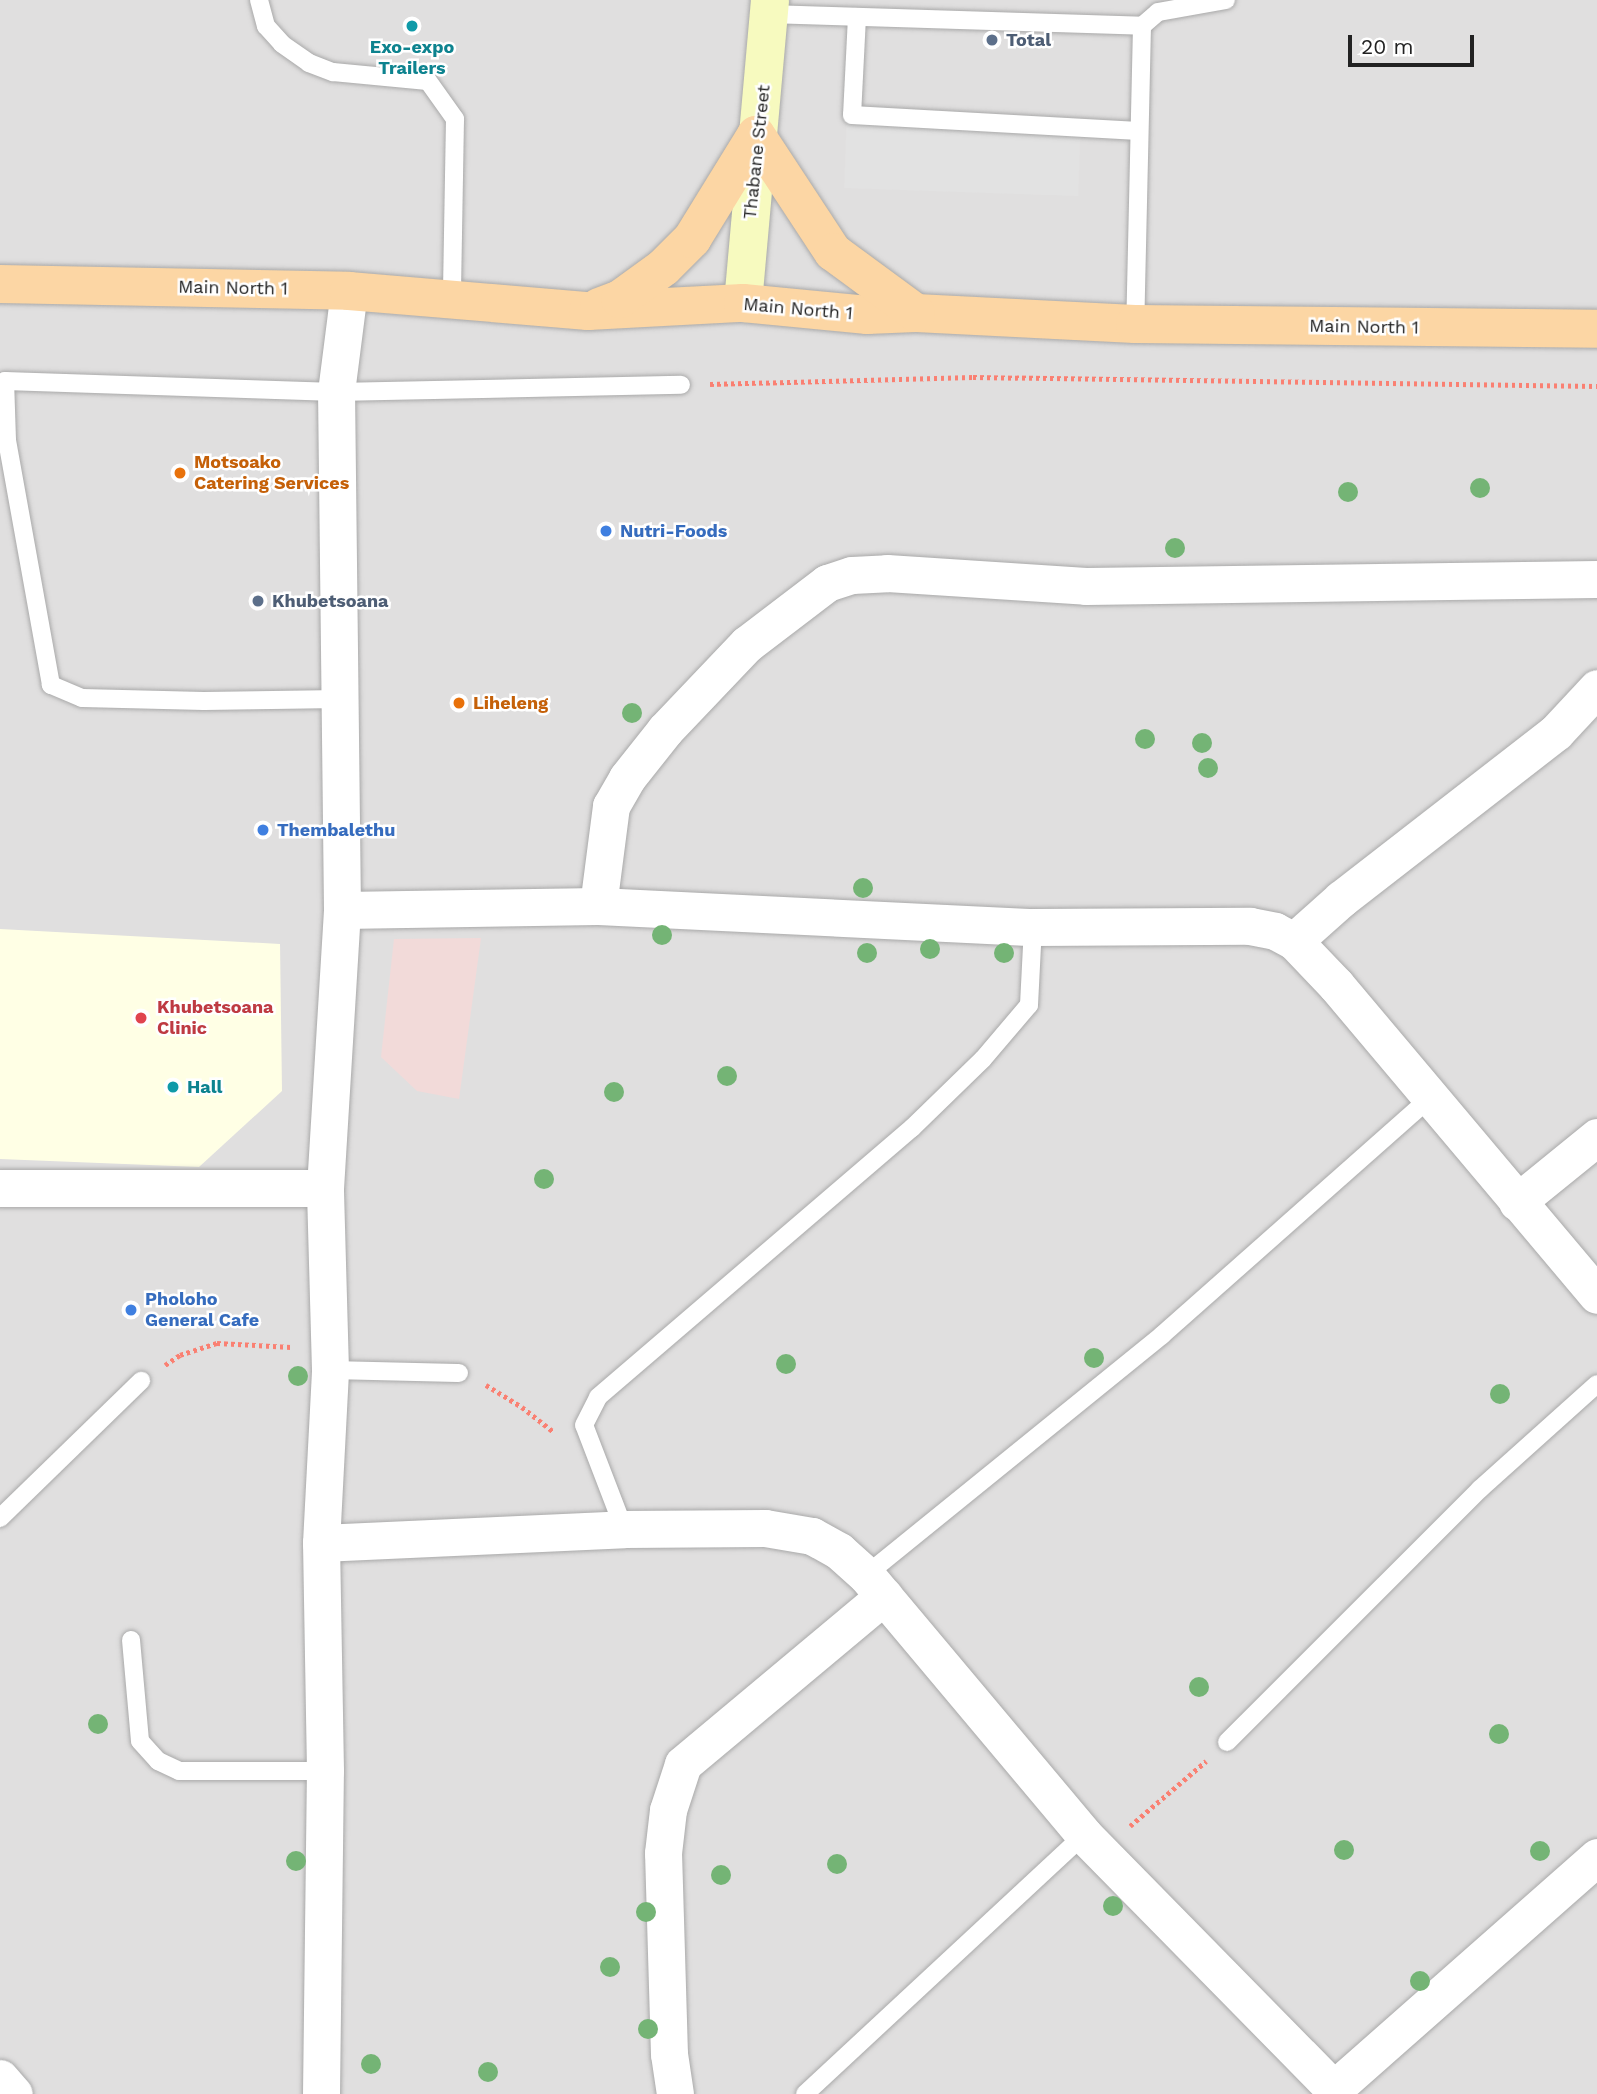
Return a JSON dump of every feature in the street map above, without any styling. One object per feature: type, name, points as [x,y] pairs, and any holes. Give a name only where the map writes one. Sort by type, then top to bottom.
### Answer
[{"type":"main road","points":[[588,311],[620,299],[664,267],[692,239],[756,135],[833,252],[916,313]]},
{"type":"main road","name":"Main North 1","points":[[0,284],[349,291],[588,311],[743,303],[867,315],[916,313],[1135,324],[1597,329]]},
{"type":"street","name":"Thabane Street","points":[[743,303],[756,135],[770,7]]},
{"type":"street","points":[[321,2094],[325,1771],[321,1543],[330,1359],[325,1188],[342,910],[336,392],[349,291]]},
{"type":"street","points":[[598,906],[611,806],[627,778],[665,730],[747,644],[827,583],[852,575],[887,573],[1086,586],[1597,579]]},
{"type":"street","points":[[1294,941],[1341,900],[1556,732],[1597,688]]},
{"type":"street","points":[[342,910],[598,906],[1033,928],[1251,926],[1275,931],[1294,941],[1336,985],[1597,1295]]},
{"type":"street","points":[[1517,1202],[1597,1137]]},
{"type":"street","points":[[0,1188],[325,1188]]},
{"type":"street","points":[[321,1543],[624,1529],[765,1528],[812,1536],[839,1551],[875,1585],[1092,1844],[1331,2092],[1597,1857]]},
{"type":"street","points":[[675,2094],[668,2054],[663,1853],[668,1810],[683,1764],[875,1585]]},
{"type":"street","points":[[0,2078],[14,2094]]},
{"type":"lane","points":[[260,0],[266,26],[282,44],[309,62],[333,72],[428,81],[455,118],[452,299]]},
{"type":"lane","points":[[770,7],[857,17],[1142,26],[1158,12],[1226,0]]},
{"type":"lane","points":[[857,17],[852,115],[1139,131]]},
{"type":"lane","points":[[1135,324],[1142,26]]},
{"type":"lane","points":[[340,699],[204,701],[82,698],[51,685],[7,440],[5,381],[336,392],[681,384]]},
{"type":"lane","points":[[624,1529],[584,1425],[598,1397],[912,1128],[983,1059],[1028,1005],[1033,928]]},
{"type":"lane","points":[[875,1585],[1430,1098]]},
{"type":"lane","points":[[330,1359],[459,1373]]},
{"type":"lane","points":[[0,1518],[141,1381]]},
{"type":"lane","points":[[1227,1742],[1480,1489],[1597,1384]]},
{"type":"lane","points":[[131,1640],[140,1741],[158,1760],[179,1771],[325,1771]]},
{"type":"lane","points":[[806,2094],[1092,1844]]},
{"type":"path","points":[[681,384],[973,377],[1597,386]]},
{"type":"path","points":[[141,1381],[180,1355],[217,1343],[330,1359]]},
{"type":"path","points":[[459,1373],[490,1387],[522,1407],[555,1433],[574,1454],[597,1457]]},
{"type":"path","points":[[1092,1844],[1227,1742]]},
{"type":"shaded area","points":[[0,0],[1597,0],[1597,2094],[0,2094]]},
{"type":"shaded area","points":[[847,110],[1081,118],[1078,196],[844,188]]},
{"type":"shaded area","name":"Khubetsoana Clinic","points":[[0,929],[280,944],[282,1091],[199,1167],[0,1159]]},
{"type":"shaded area","points":[[481,938],[459,1099],[417,1091],[381,1057],[394,939]]},
{"type":"place","name":"Exo-expo Trailers","points":[[412,26]]},
{"type":"place","name":"Total","points":[[992,40]]},
{"type":"place","name":"Motsoako Catering Services","points":[[180,473]]},
{"type":"place","name":"Nutri-Foods","points":[[606,531]]},
{"type":"place","name":"Khubetsoana","points":[[258,601]]},
{"type":"place","name":"Liheleng","points":[[459,703]]},
{"type":"place","name":"Thembalethu","points":[[263,830]]},
{"type":"place","name":"Khubetsoana Clinic","points":[[141,1018]]},
{"type":"place","name":"Hall","points":[[173,1087]]},
{"type":"place","name":"Pholoho General Cafe","points":[[131,1310]]}]
